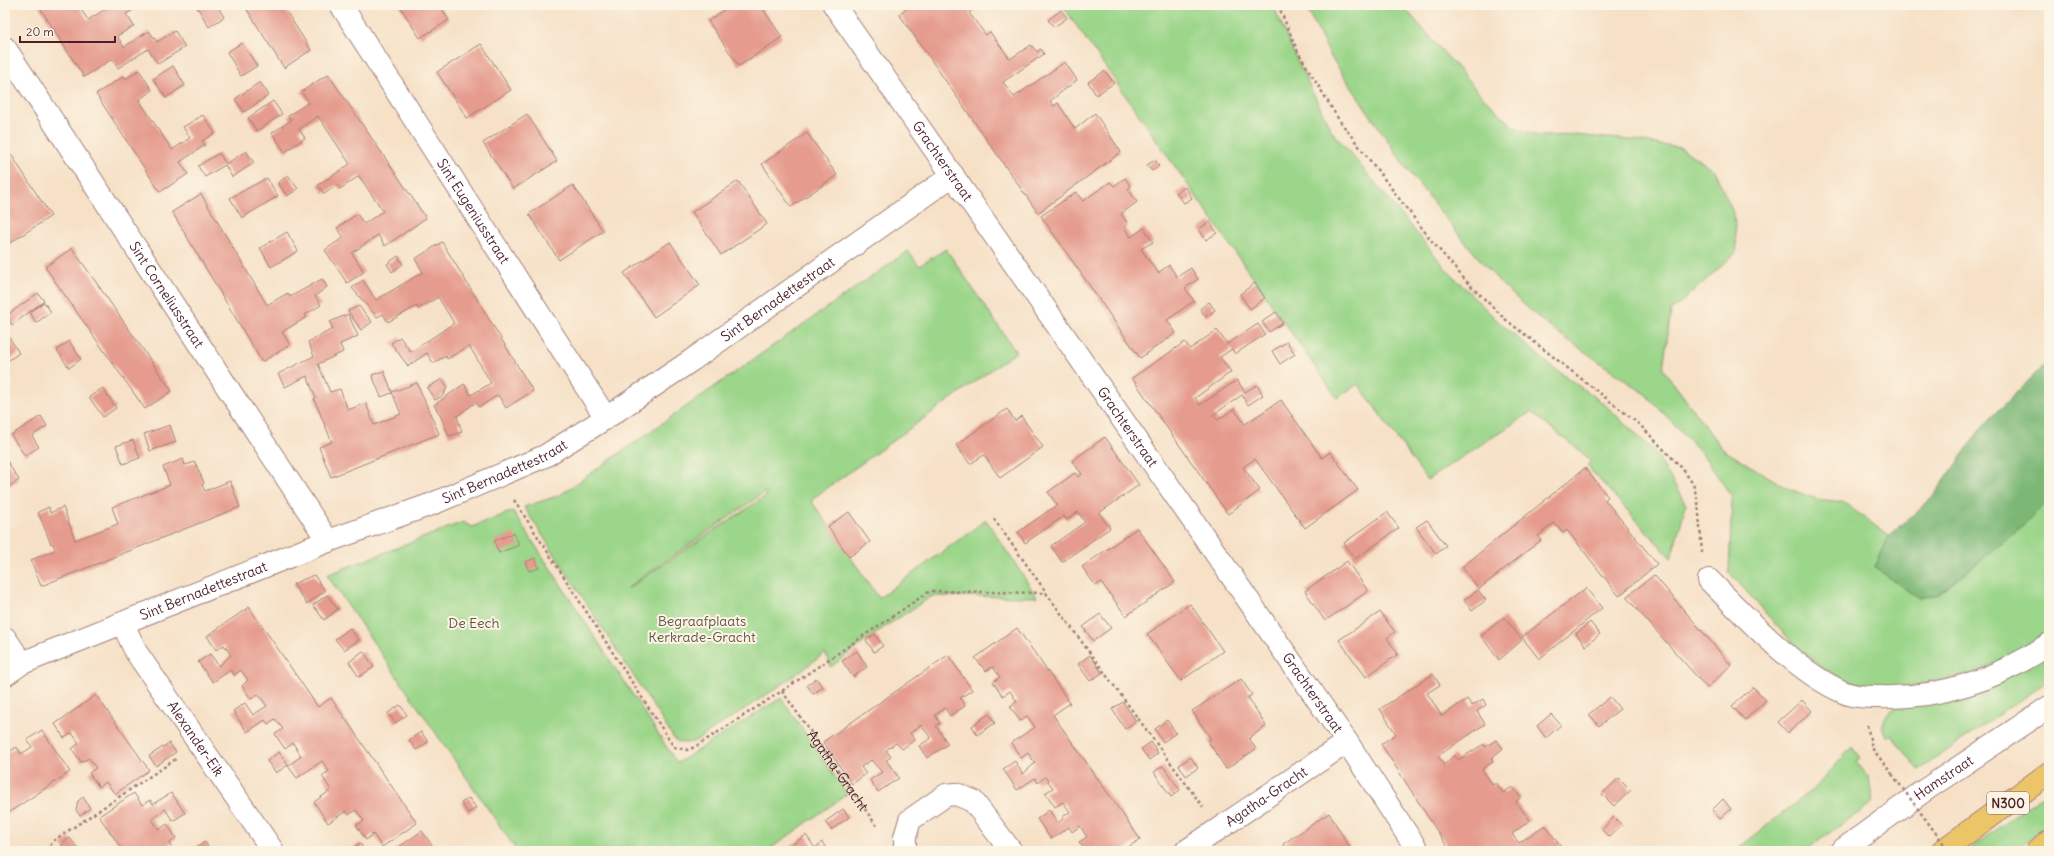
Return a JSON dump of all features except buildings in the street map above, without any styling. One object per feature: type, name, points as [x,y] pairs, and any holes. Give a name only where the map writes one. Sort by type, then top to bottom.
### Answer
[{"type":"highway","name":"N300","points":[[1942,851],[2049,773]]},
{"type":"highway","points":[[2037,851],[2049,842]]},
{"type":"street","name":"Sint Eugeniusstraat","points":[[341,5],[606,418]]},
{"type":"street","name":"Grachterstraat","points":[[834,5],[1347,742],[1418,851]]},
{"type":"street","name":"Sint Corneliusstraat","points":[[5,48],[328,541]]},
{"type":"street","name":"Sint Bernadettestraat","points":[[13,669],[328,541],[432,504],[544,456],[606,418],[953,175]]},
{"type":"street","points":[[1709,580],[1762,633],[1812,674],[1844,693],[1870,697],[1903,697],[1958,688],[2014,664],[2049,644]]},
{"type":"street","name":"Alexander-Eik","points":[[123,624],[136,652],[273,851]]},
{"type":"street","points":[[5,638],[13,669]]},
{"type":"street","name":"Hamstraat","points":[[1841,851],[1925,790],[2049,707]]},
{"type":"street","name":"Agatha-Gracht","points":[[1186,851],[1347,742]]},
{"type":"street","points":[[905,842],[910,820],[946,795],[962,795],[973,800],[1011,851]]},
{"type":"path","points":[[1278,5],[1298,52],[1339,120],[1431,240],[1465,280],[1505,319],[1639,424],[1682,468],[1693,484],[1698,501],[1703,563],[1709,580]]},
{"type":"path","points":[[499,476],[674,747],[687,750],[695,747],[782,692],[930,591],[1046,592]]},
{"type":"path","points":[[994,520],[1219,828]]},
{"type":"path","name":"Agatha-Gracht","points":[[782,692],[876,825],[905,842]]},
{"type":"path","points":[[1870,697],[1866,726],[1872,748],[1949,851]]},
{"type":"path","points":[[47,851],[53,841],[199,744]]},
{"type":"green space","points":[[1062,5],[1273,5],[1296,58],[1331,130],[1448,271],[1499,322],[1551,366],[1604,404],[1655,452],[1686,505],[1671,558],[1587,466],[1591,460],[1531,412],[1427,480],[1358,384],[1337,398]]},
{"type":"green space","points":[[1305,5],[1402,5],[1481,95],[1514,127],[1538,136],[1574,135],[1631,140],[1681,148],[1714,170],[1734,215],[1737,252],[1671,311],[1663,369],[1722,449],[1789,489],[1817,499],[1843,502],[1889,536],[1875,567],[1918,598],[1939,594],[2022,527],[2049,500],[2049,632],[2029,647],[1974,674],[1894,689],[1860,686],[1822,668],[1787,637],[1729,572],[1732,497],[1701,452],[1645,394],[1547,325],[1502,285],[1454,229],[1407,169],[1331,57]]},
{"type":"green space","name":"Begraafplaats Kerkrade-Gracht","points":[[946,249],[1016,352],[812,499],[812,502],[879,598],[986,520],[1037,597],[932,596],[883,628],[831,667],[825,653],[781,685],[699,739],[687,743],[678,742],[675,740],[524,507],[560,495],[908,251],[919,266]],"holes":[[[765,492],[767,495],[627,589]]]},
{"type":"green space","points":[[2049,360],[2049,500],[2022,527],[1939,594],[1918,598],[1875,567],[1889,536],[1933,497],[1982,427]]},
{"type":"green space","name":"De Eech","points":[[513,511],[677,763],[781,698],[847,794],[767,851],[517,851],[327,575],[463,522],[472,527]]},
{"type":"green space","points":[[2049,653],[2049,680],[1919,770],[1892,736],[1888,737],[1883,729],[1886,717],[1896,707]]},
{"type":"green space","points":[[1852,747],[1860,758],[1856,761],[1869,778],[1873,803],[1803,851],[1735,851],[1817,786]]},
{"type":"green space","points":[[2049,790],[2049,824],[2012,851],[1967,851]]}]
